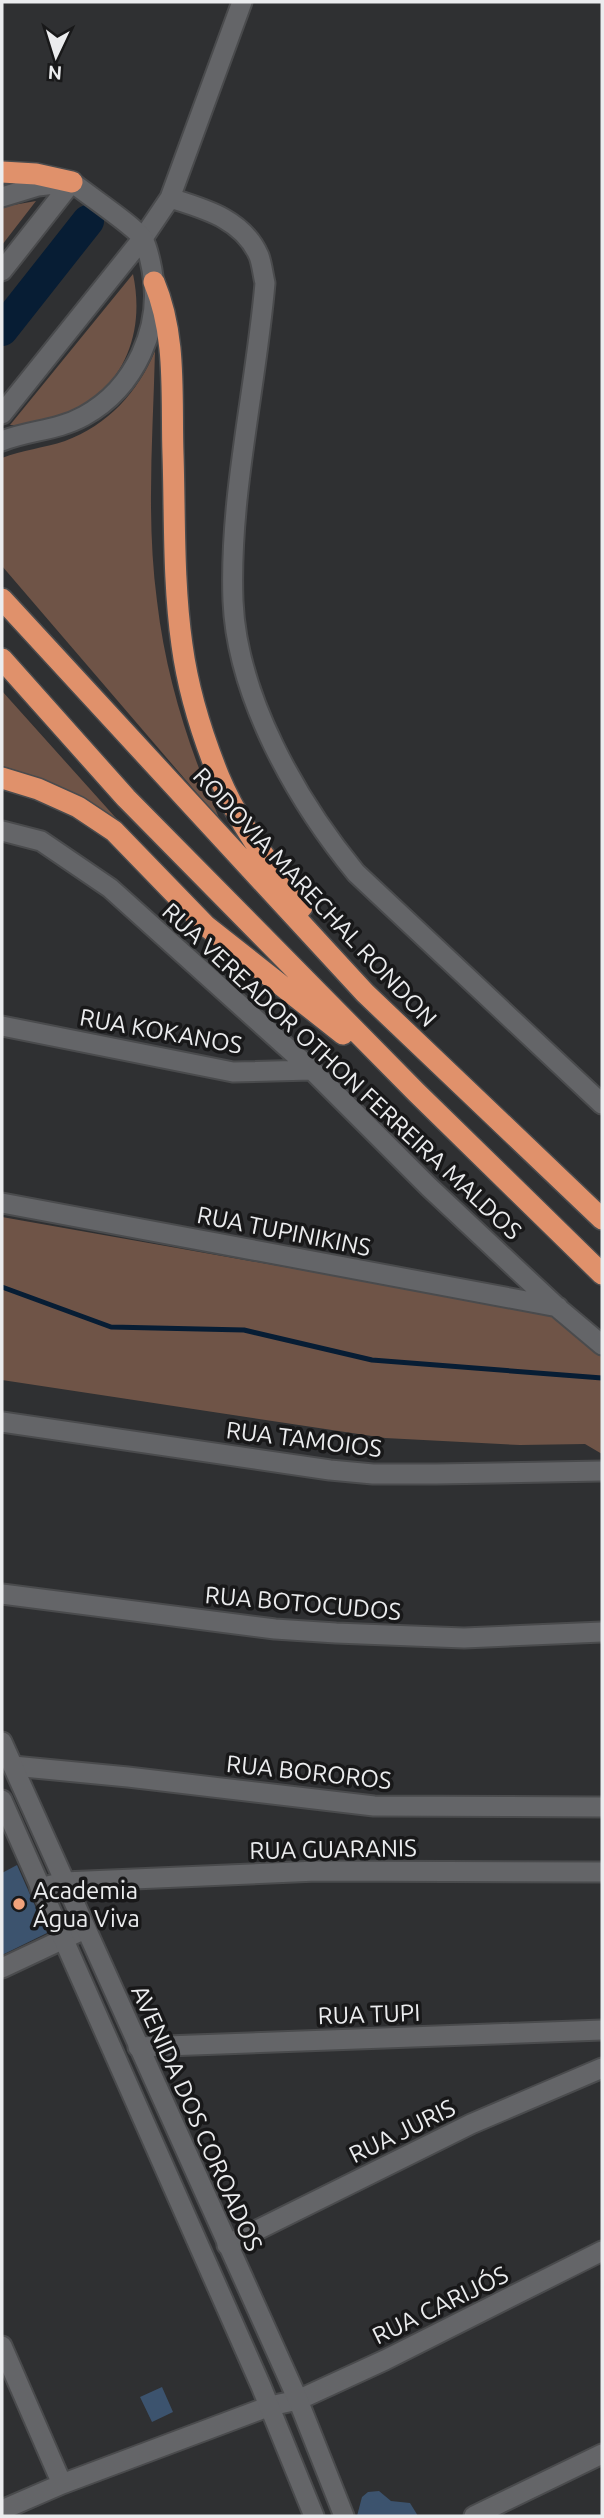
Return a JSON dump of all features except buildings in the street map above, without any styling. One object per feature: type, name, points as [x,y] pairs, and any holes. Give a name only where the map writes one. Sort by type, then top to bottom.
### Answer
[{"type":"highway","points":[[2,172],[36,173],[78,187]]},
{"type":"highway","points":[[154,282],[163,301],[170,342],[181,631],[196,713],[220,779],[253,840],[365,993]]},
{"type":"highway","name":"RODOVIA MARECHAL RONDON","points":[[2,599],[365,993],[602,1219]]},
{"type":"highway","points":[[2,659],[126,798],[416,1092],[602,1274]]},
{"type":"highway","points":[[2,778],[38,789],[78,807],[114,831],[206,926],[416,1092]]},
{"type":"street","points":[[2,414],[137,234],[170,198],[242,2]]},
{"type":"street","points":[[2,197],[38,186],[78,187],[137,234],[150,259],[155,305],[144,349],[120,387],[103,403],[63,426],[19,434],[2,441]]},
{"type":"street","points":[[2,271],[78,187]]},
{"type":"street","points":[[170,198],[223,216],[245,234],[259,257],[265,283],[237,506],[233,602],[237,634],[248,679],[262,719],[299,795],[327,837],[356,873],[602,1104]]},
{"type":"street","name":"RUA VEREADOR OTHON FERREIRA MALDOS","points":[[2,831],[41,841],[110,888],[312,1070],[429,1187],[602,1345]]},
{"type":"street","name":"RUA KOKANOS","points":[[2,1026],[233,1072],[312,1070]]},
{"type":"street","name":"RUA TUPINIKINS","points":[[2,1202],[558,1307]]},
{"type":"street","name":"RUA TAMOIOS","points":[[2,1422],[330,1471],[373,1474],[602,1471]]},
{"type":"street","name":"RUA BOTOCUDOS","points":[[2,1594],[275,1629],[336,1633],[464,1638],[602,1632]]},
{"type":"street","name":"AVENIDA DOS COROADOS","points":[[2,1742],[298,2400],[344,2516]]},
{"type":"street","name":"RUA BOROROS","points":[[13,1766],[374,1806],[602,1807]]},
{"type":"street","name":"AVENIDA DOS COROADOS","points":[[2,1800],[270,2406],[314,2516]]},
{"type":"street","name":"RUA GUARANIS","points":[[40,1888],[64,1882],[317,1871],[602,1872]]},
{"type":"street","points":[[2,1968],[85,1929]]},
{"type":"street","name":"RUA TUPI","points":[[138,2046],[602,2030]]},
{"type":"street","name":"RUA JURIS","points":[[227,2245],[471,2124],[602,2068]]},
{"type":"street","name":"RUA CARIJÓS","points":[[2,2510],[62,2484],[270,2406],[298,2400],[385,2360],[602,2251]]},
{"type":"street","points":[[2,2346],[62,2484]]},
{"type":"street","points":[[474,2516],[602,2454]]},
{"type":"shaded area","points":[[36,201],[2,245],[2,207]]},
{"type":"shaded area","points":[[133,274],[136,305],[134,333],[125,359],[111,381],[92,400],[68,413],[41,422],[10,425]]},
{"type":"shaded area","points":[[155,351],[151,508],[161,630],[180,713],[220,820],[2,566],[2,458],[65,441],[95,426],[130,393]]},
{"type":"shaded area","points":[[2,691],[124,827],[66,790],[2,766]]},
{"type":"shaded area","points":[[2,1217],[556,1315],[602,1353],[602,1454],[585,1444],[520,1445],[385,1438],[2,1380]]},
{"type":"waterway","points":[[2,330],[88,221]]},
{"type":"waterway","points":[[2,1287],[111,1327],[244,1330],[372,1360],[602,1378]]},
{"type":"place","name":"Academia Água Viva","points":[[19,1904]]}]
